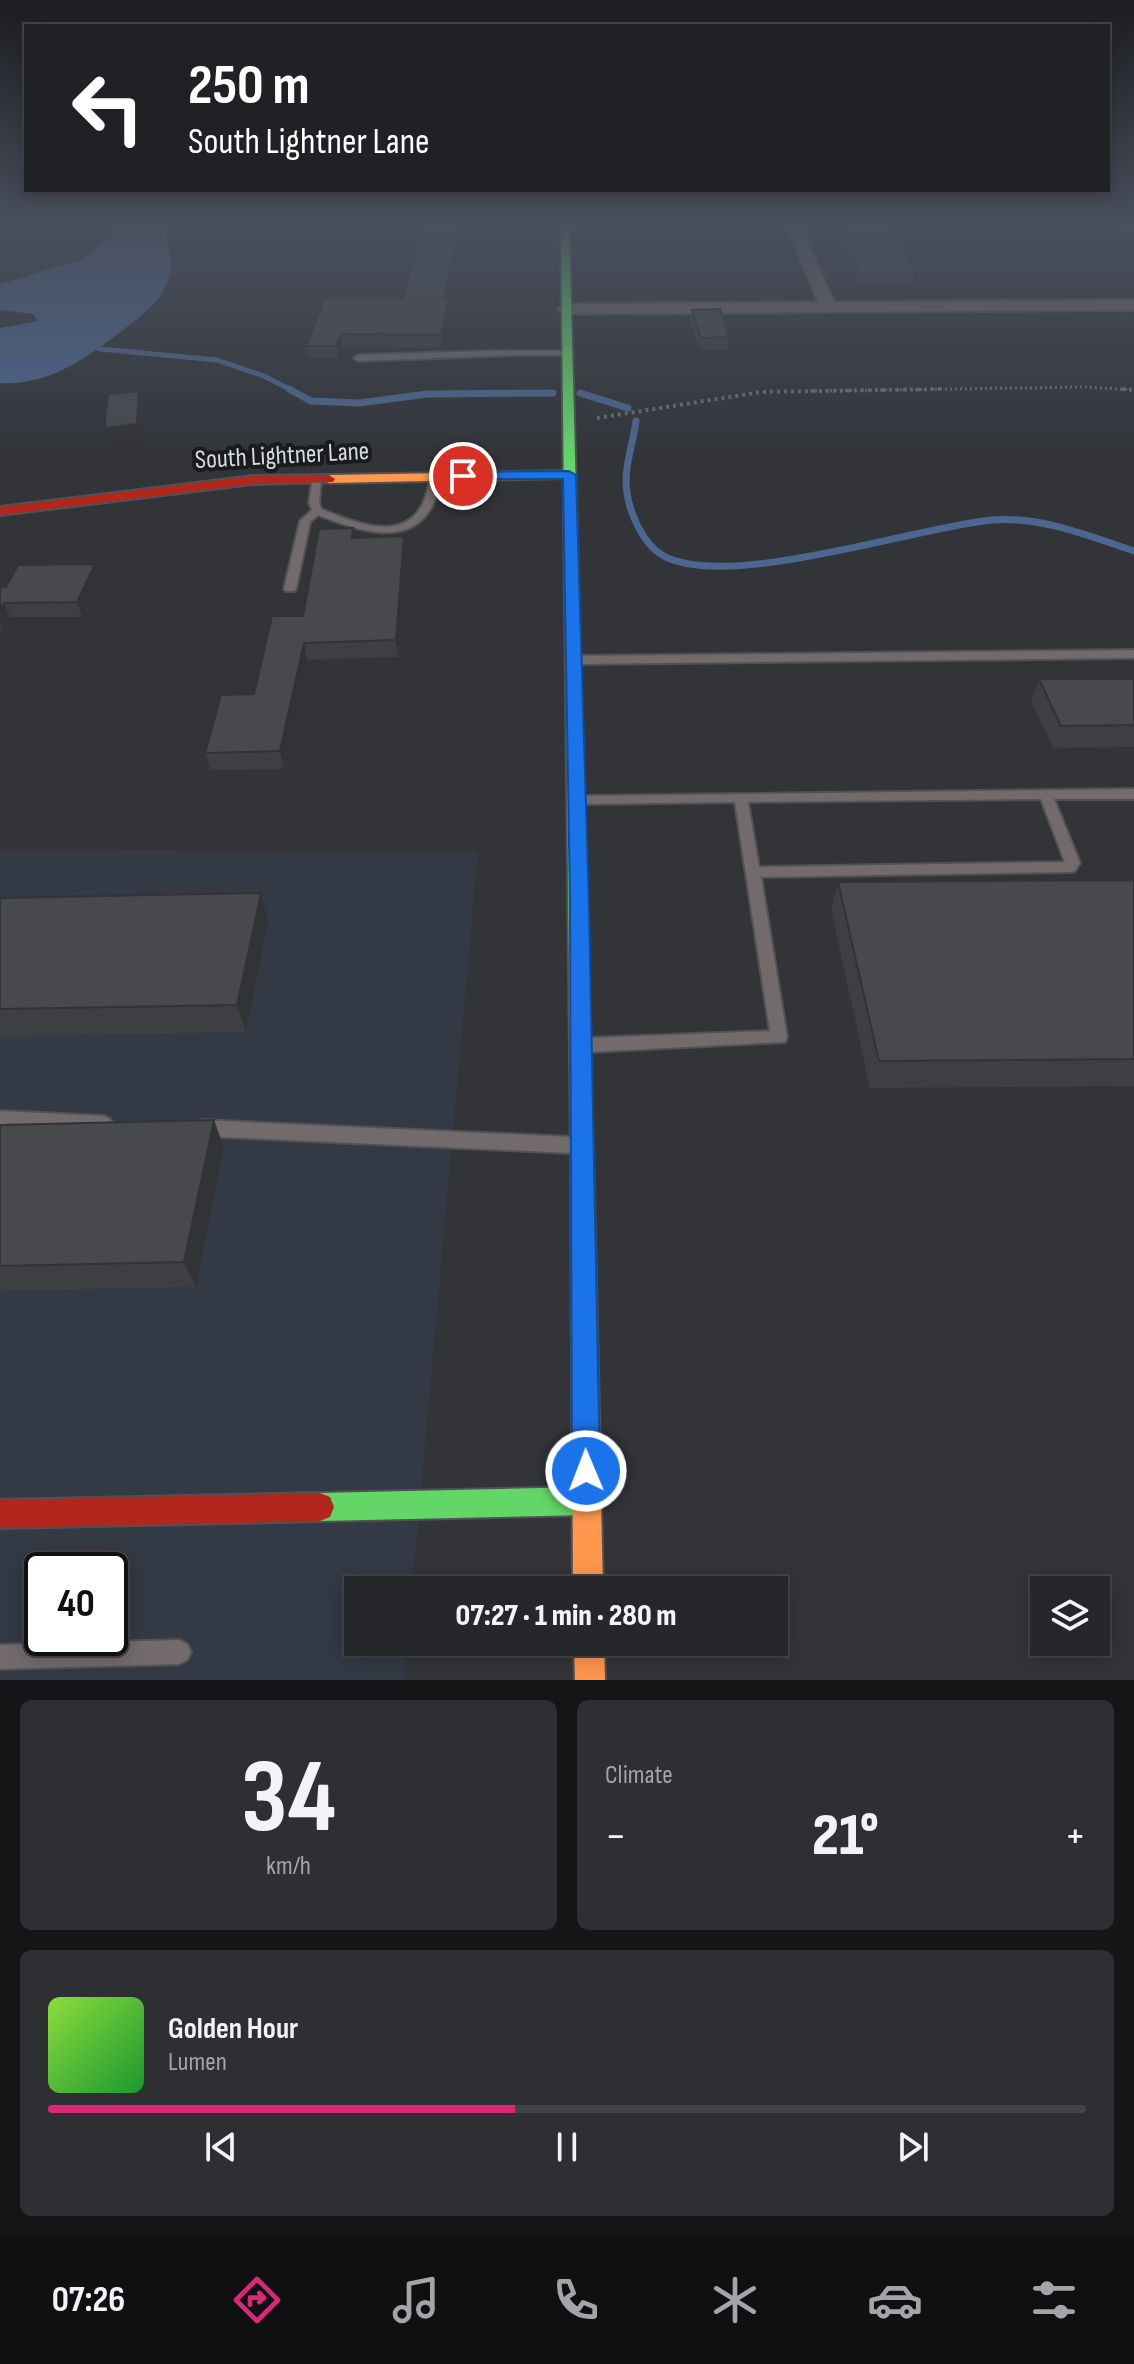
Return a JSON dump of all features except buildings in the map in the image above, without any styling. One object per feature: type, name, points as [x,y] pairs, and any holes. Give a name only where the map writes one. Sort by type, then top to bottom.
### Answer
[{"type":"street","points":[[566,303],[578,799],[588,1576]]},
{"type":"street","points":[[566,309],[1134,305]]},
{"type":"street","name":"South Lightner Lane","points":[[0,511],[214,484],[316,478],[569,475]]},
{"type":"street","points":[[0,1514],[587,1501]]},
{"type":"street","points":[[589,1656],[590,1680]]},
{"type":"lane","points":[[358,358],[451,357],[519,351],[567,353]]},
{"type":"lane","points":[[316,478],[314,503],[317,511],[358,528],[393,528],[420,516],[427,506],[436,476]]},
{"type":"lane","points":[[290,589],[305,521],[317,511]]},
{"type":"lane","points":[[574,660],[1134,654]]},
{"type":"lane","points":[[578,799],[1134,794]]},
{"type":"lane","points":[[754,872],[1070,867],[1073,863],[1046,795]]},
{"type":"lane","points":[[580,1045],[779,1037],[741,799]]},
{"type":"lane","points":[[0,1119],[125,1125]]},
{"type":"lane","points":[[187,1128],[580,1146]]},
{"type":"lane","points":[[0,1657],[179,1652]]},
{"type":"path","points":[[568,419],[609,418],[705,399],[761,392],[1087,387],[1134,390]]},
{"type":"shaded area","points":[[0,849],[478,852],[413,1576],[344,1576],[344,1656],[406,1656],[404,1680],[0,1680]]},
{"type":"water","points":[[0,303],[154,303],[81,360],[51,375],[18,383],[0,383],[0,328],[38,321],[33,314],[0,310]]},
{"type":"waterway","points":[[90,345],[100,349],[217,360],[264,376],[293,391]]},
{"type":"waterway","points":[[289,389],[311,401],[359,403],[427,394],[553,393]]},
{"type":"waterway","points":[[580,393],[628,408]]},
{"type":"waterway","points":[[636,421],[626,484],[635,519],[655,550],[691,564],[729,566],[774,562],[992,520],[1047,524],[1134,551]]},
{"type":"traffic: fast","points":[[566,303],[582,1150]]},
{"type":"traffic: fast","points":[[320,1507],[587,1501]]},
{"type":"traffic: slow","points":[[329,479],[569,475]]},
{"type":"traffic: slow","points":[[582,1150],[588,1576]]},
{"type":"traffic: slow","points":[[589,1656],[590,1680]]},
{"type":"traffic: jam","points":[[0,511],[253,480],[329,479]]},
{"type":"traffic: jam","points":[[0,1514],[320,1507]]},
{"type":"route","points":[[463,476],[569,475],[578,799],[586,1471]]}]
